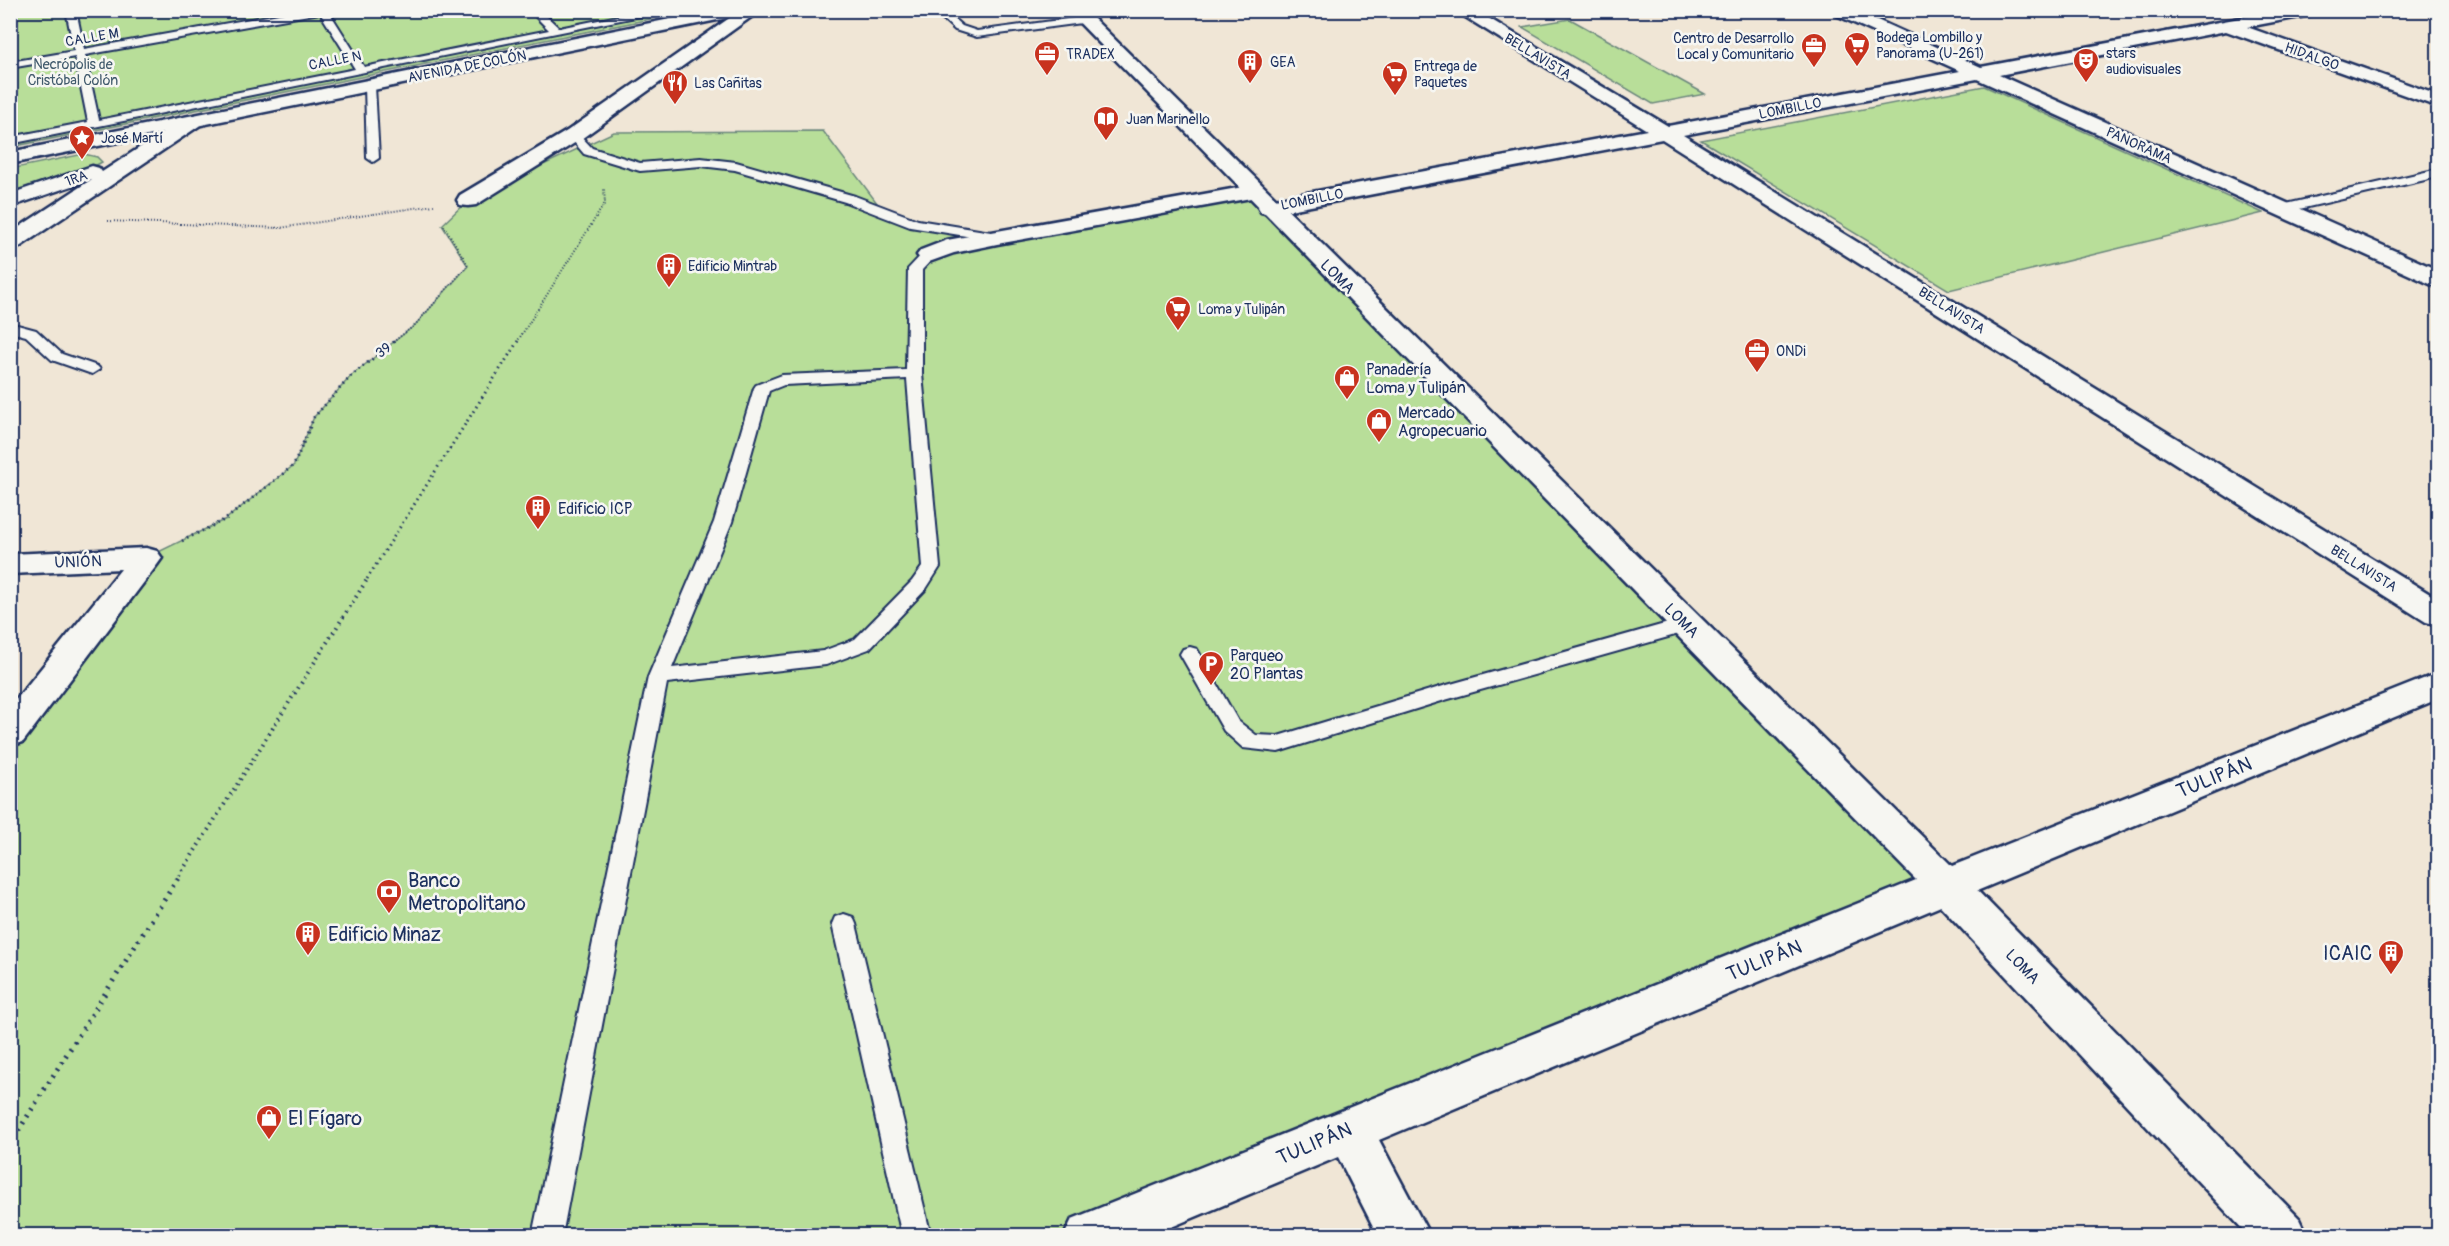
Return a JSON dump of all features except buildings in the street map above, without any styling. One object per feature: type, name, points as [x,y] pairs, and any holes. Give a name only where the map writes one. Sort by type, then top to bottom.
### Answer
[{"type":"street","name":"AVENIDA DE COLÓN","points":[[10,158],[192,122],[366,78],[742,10]]},
{"type":"street","points":[[468,200],[574,135],[753,10]]},
{"type":"street","name":"BELLAVISTA","points":[[1462,10],[1665,132],[2439,614]]},
{"type":"street","name":"PANORAMA","points":[[1840,10],[2439,279]]},
{"type":"street","name":"LOMBILLO","points":[[929,255],[947,247],[997,237],[1262,199],[1665,132],[2311,10]]},
{"type":"street","name":"HIDALGO","points":[[2197,14],[2439,101]]},
{"type":"street","name":"LOMA","points":[[1078,15],[1947,886],[2283,1236]]},
{"type":"street","points":[[10,243],[192,122]]},
{"type":"street","name":"1RA","points":[[10,201],[141,154]]},
{"type":"street","points":[[10,733],[146,558]]},
{"type":"street","name":"UNIÓN","points":[[10,564],[146,558]]},
{"type":"street","name":"TULIPÁN","points":[[1089,1236],[2439,685]]},
{"type":"street","points":[[1348,1129],[1405,1236]]},
{"type":"lane","points":[[71,10],[94,124]]},
{"type":"lane","points":[[322,10],[366,78],[373,158]]},
{"type":"lane","name":"CALLE M","points":[[10,66],[322,10]]},
{"type":"lane","points":[[534,10],[557,32]]},
{"type":"lane","name":"CALLE N","points":[[10,141],[94,124],[366,78],[557,32],[665,10]]},
{"type":"lane","points":[[938,10],[961,32],[971,34],[985,34],[1078,15]]},
{"type":"lane","points":[[574,135],[588,151],[640,167],[701,162],[736,166],[850,199],[915,224],[997,237]]},
{"type":"lane","points":[[2282,209],[2439,173]]},
{"type":"lane","points":[[658,677],[826,658],[862,644],[919,585],[931,567],[914,374],[915,269],[929,255]]},
{"type":"lane","points":[[10,327],[32,333],[57,357],[92,369]]},
{"type":"lane","points":[[547,1236],[658,677],[723,522],[762,388],[782,380],[914,374]]},
{"type":"lane","points":[[1190,654],[1231,726],[1251,742],[1278,744],[1440,694],[1686,625]]},
{"type":"lane","points":[[844,924],[917,1236]]},
{"type":"path","points":[[10,1144],[605,203],[602,157]]},
{"type":"path","points":[[43,220],[139,221],[280,228],[468,200]]},
{"type":"path","name":"39","points":[[146,558],[226,519],[294,465],[314,417],[352,375],[415,325],[468,265],[442,225],[468,200]]},
{"type":"green space","name":"Necrópolis de Cristóbal Colón","points":[[11,11],[690,11],[11,147]]},
{"type":"green space","points":[[1570,19],[1705,94],[1653,104],[1522,27]]},
{"type":"green space","points":[[1984,86],[2263,213],[1949,290],[1701,140]]},
{"type":"green space","points":[[823,131],[883,211],[915,224],[996,237],[1254,191],[1947,886],[1089,1235],[11,1235],[10,733],[146,558],[226,519],[294,465],[314,417],[352,375],[415,325],[468,266],[442,225],[468,200],[614,132]]},
{"type":"green space","points":[[84,154],[97,157],[102,162],[11,196],[10,169]]},
{"type":"place","name":"Bodega Lombillo y Panorama (U-261)","points":[[1857,68]]},
{"type":"place","name":"Centro de Desarrollo Local y Comunitario","points":[[1814,69]]},
{"type":"place","name":"TRADEX","points":[[1047,77]]},
{"type":"place","name":"stars audiovisuales","points":[[2086,84]]},
{"type":"place","name":"GEA","points":[[1250,85]]},
{"type":"place","name":"Entrega de Paquetes","points":[[1395,97]]},
{"type":"place","name":"Las Cañitas","points":[[675,106]]},
{"type":"place","name":"Juan Marinello","points":[[1106,142]]},
{"type":"place","name":"José Martí","points":[[82,161]]},
{"type":"place","name":"Edificio Mintrab","points":[[669,289]]},
{"type":"place","name":"Loma y Tulipán","points":[[1178,332]]},
{"type":"place","name":"ONDi","points":[[1757,374]]},
{"type":"place","name":"Panadería Loma y Tulipán","points":[[1347,401]]},
{"type":"place","name":"Mercado Agropecuario","points":[[1379,444]]},
{"type":"place","name":"Edificio ICP","points":[[538,531]]},
{"type":"place","name":"Parqueo 20 Plantas","points":[[1211,687]]},
{"type":"place","name":"Banco Metropolitano","points":[[389,915]]},
{"type":"place","name":"Edificio Minaz","points":[[308,957]]},
{"type":"place","name":"ICAIC","points":[[2391,976]]},
{"type":"place","name":"El Fígaro","points":[[269,1141]]}]
